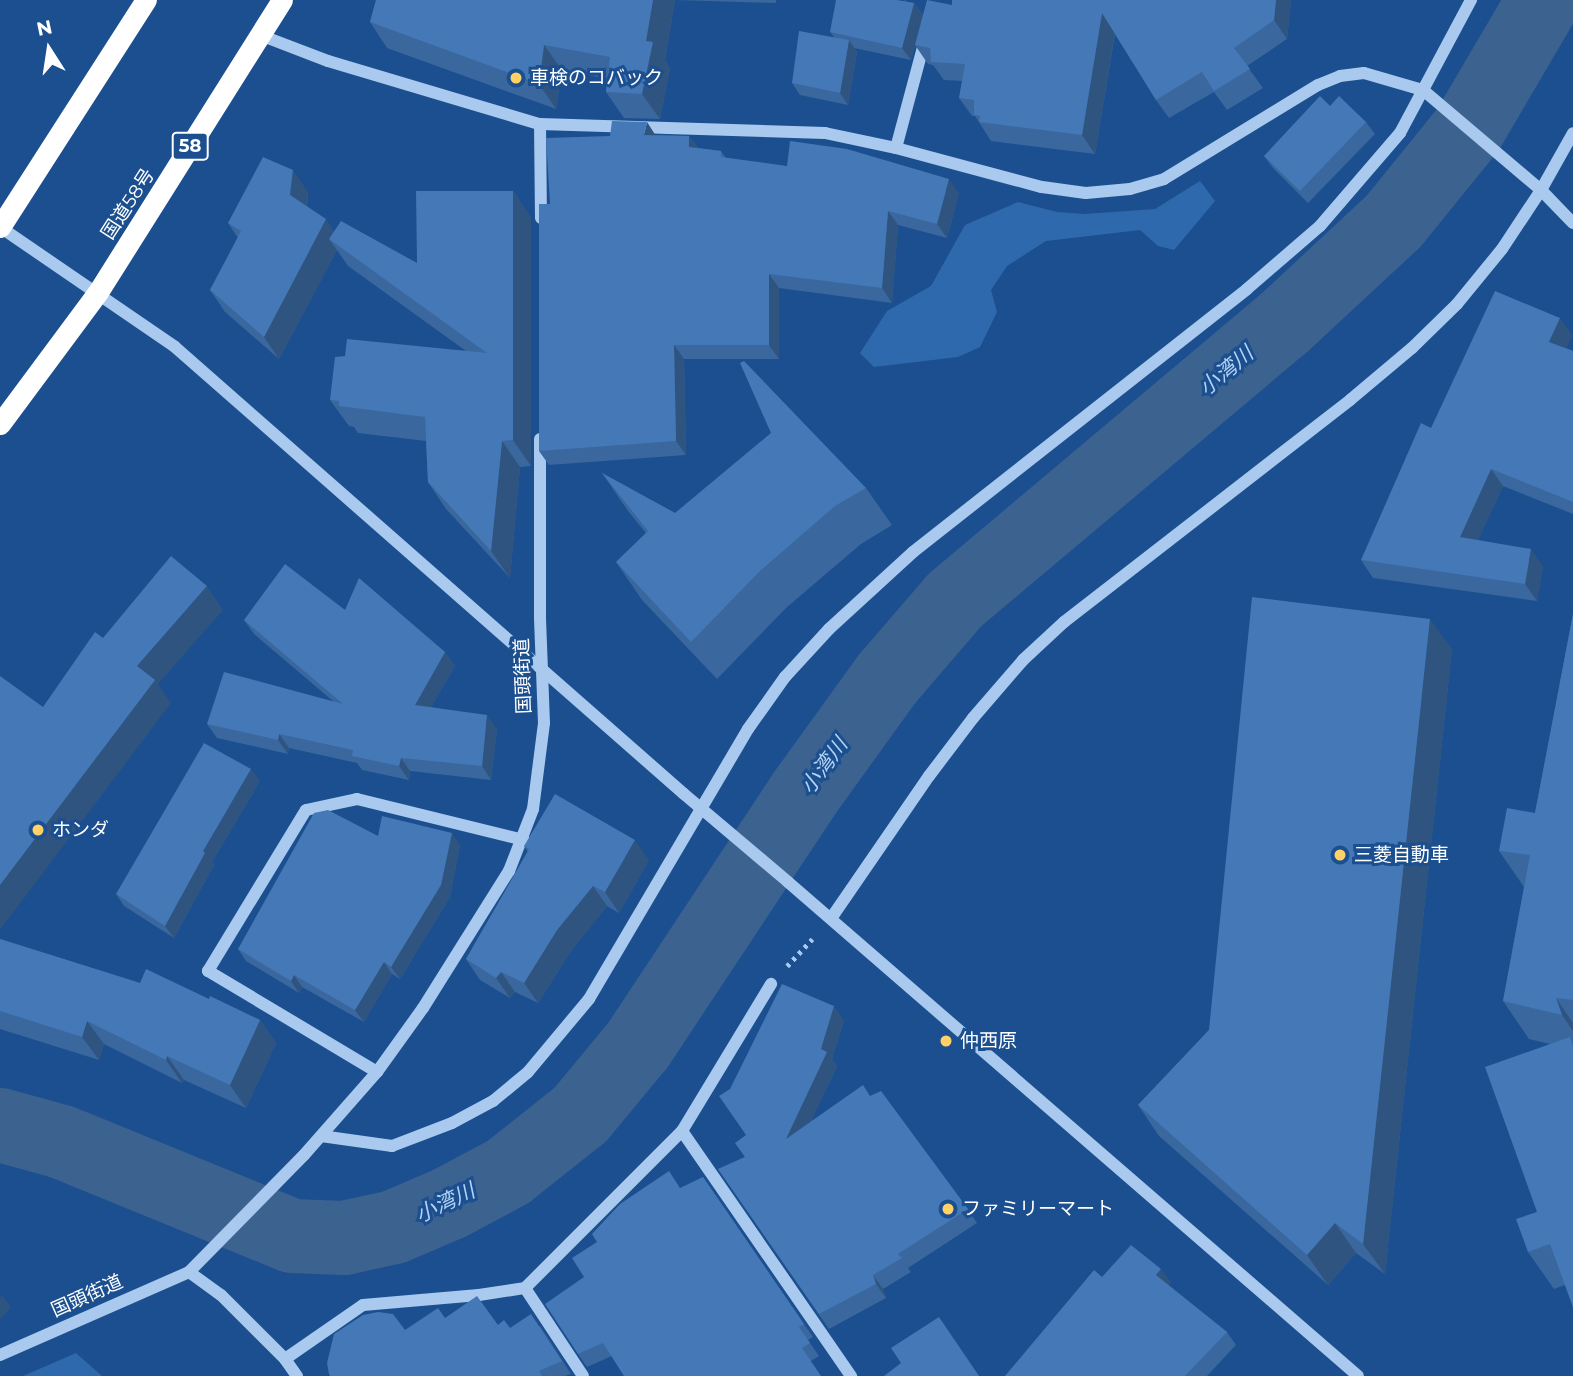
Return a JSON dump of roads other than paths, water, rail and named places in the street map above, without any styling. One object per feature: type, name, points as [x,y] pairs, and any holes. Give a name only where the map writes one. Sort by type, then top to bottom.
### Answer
[{"type":"highway","points":[[0,227],[146,0]]},
{"type":"highway","name":"国道58号","points":[[0,424],[98,292],[282,0]]},
{"type":"street","points":[[321,1136],[392,1146],[452,1123],[493,1101],[528,1072],[589,999],[748,729],[785,677],[811,648],[913,552],[1236,298],[1320,226],[1400,134],[1471,0]]},
{"type":"street","points":[[896,148],[929,27]]},
{"type":"street","points":[[260,35],[328,61],[540,124],[825,133],[896,148],[1042,187],[1086,193],[1130,189],[1164,179],[1318,85],[1340,76],[1364,73],[1423,90],[1541,190],[1573,223]]},
{"type":"street","points":[[540,124],[541,231]]},
{"type":"street","points":[[832,917],[929,776],[973,718],[1023,660],[1064,622],[1350,400],[1412,348],[1457,304],[1502,249],[1541,190],[1573,133]]},
{"type":"street","points":[[0,227],[98,292],[191,360],[684,794],[832,917],[1358,1376]]},
{"type":"street","name":"国頭街道","points":[[0,1355],[190,1272],[321,1136],[377,1072],[476,927],[524,840],[539,780],[544,723],[540,618],[540,425]]},
{"type":"street","points":[[377,1072],[208,971],[306,810],[357,799],[524,840]]},
{"type":"street","points":[[285,1359],[363,1305],[479,1295],[525,1288],[682,1131],[771,984]]},
{"type":"street","points":[[682,1131],[851,1376]]},
{"type":"street","points":[[190,1272],[221,1295],[285,1359],[297,1376]]},
{"type":"street","points":[[525,1288],[583,1376]]},
{"type":"waterway","name":"小湾川","points":[[0,1125],[62,1142],[292,1236],[344,1238],[394,1227],[450,1203],[508,1172],[580,1115],[638,1045],[804,794],[887,679],[955,600],[1282,325],[1393,222],[1469,128],[1544,0]]},
{"type":"place","name":"車検のコバック","points":[[516,78]]},
{"type":"place","name":"ホンダ","points":[[38,830]]},
{"type":"place","name":"三菱自動車","points":[[1340,855]]},
{"type":"place","name":"仲西原","points":[[946,1041]]},
{"type":"place","name":"ファミリーマート","points":[[948,1209]]}]
